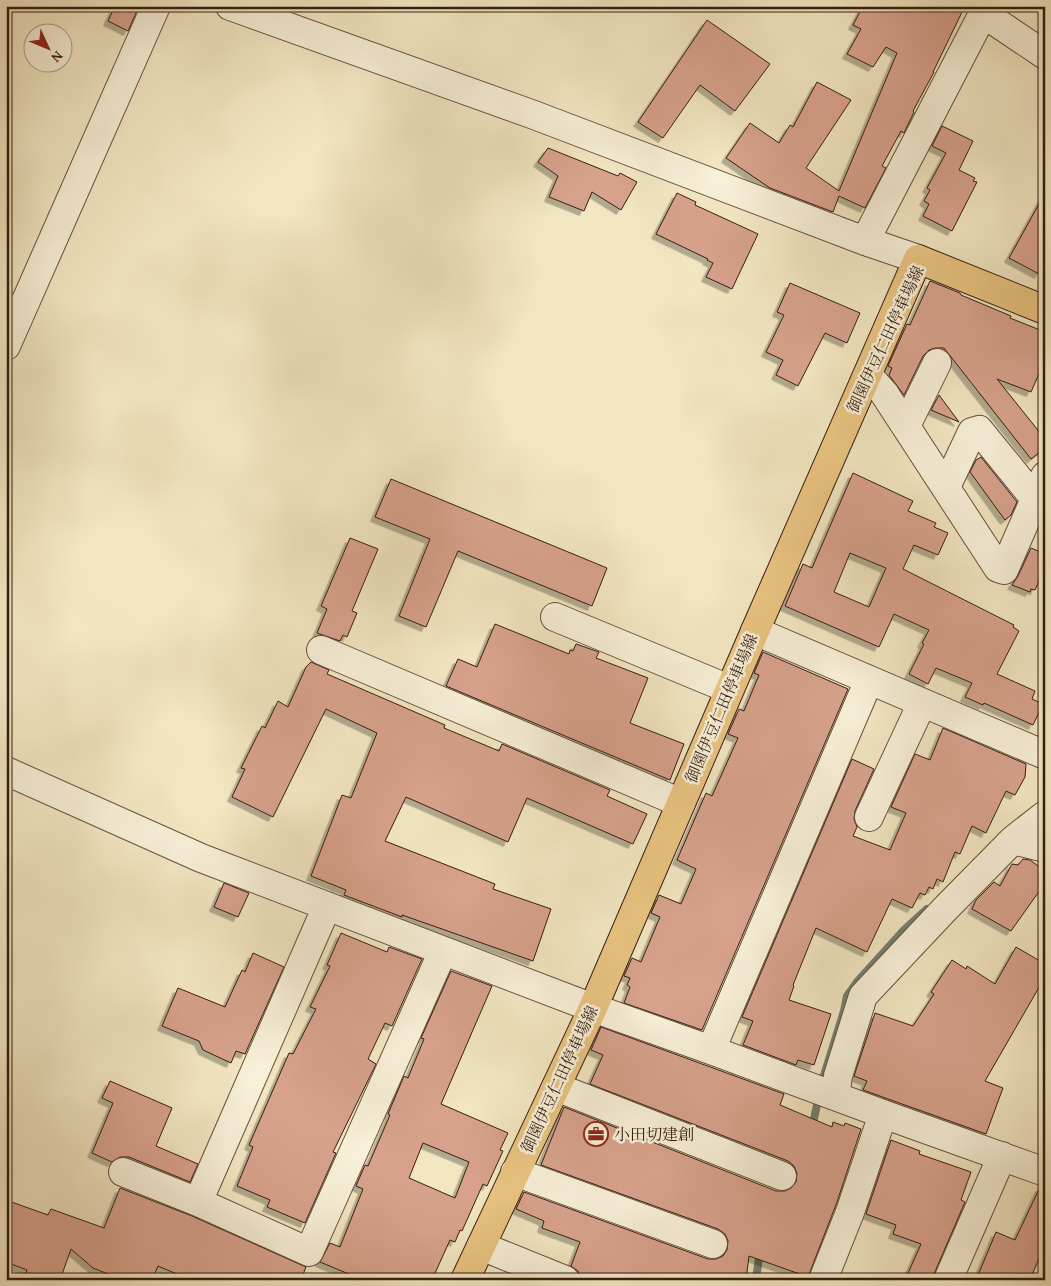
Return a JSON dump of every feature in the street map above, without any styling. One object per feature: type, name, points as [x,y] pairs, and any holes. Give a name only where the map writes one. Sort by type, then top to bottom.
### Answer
[{"type":"main road","name":"御園伊豆仁田停車場線","points":[[465,1280],[593,1008],[729,690],[918,259],[1045,310]]},
{"type":"street","points":[[6,346],[156,6]]},
{"type":"street","points":[[230,6],[534,115],[865,241],[918,259]]},
{"type":"street","points":[[865,241],[986,10],[1045,55]]},
{"type":"street","points":[[906,426],[936,363]]},
{"type":"street","points":[[866,378],[875,383],[884,393],[998,568],[1004,570],[1040,488],[979,430],[972,432],[946,487]]},
{"type":"street","points":[[555,617],[729,690]]},
{"type":"street","points":[[755,631],[1045,755]]},
{"type":"street","points":[[321,650],[681,803]]},
{"type":"street","points":[[711,1050],[869,680]]},
{"type":"street","points":[[869,817],[922,703]]},
{"type":"street","points":[[6,771],[201,858],[593,1008],[1045,1172]]},
{"type":"street","points":[[835,1096],[838,1076],[863,996],[1013,840],[1045,816]]},
{"type":"street","points":[[1013,840],[1045,848]]},
{"type":"street","points":[[198,1202],[327,906]]},
{"type":"street","points":[[123,1172],[198,1202],[310,1252],[443,951]]},
{"type":"street","points":[[556,1087],[782,1176]]},
{"type":"street","points":[[823,1280],[850,1212],[883,1114]]},
{"type":"street","points":[[948,1280],[1002,1156]]},
{"type":"street","points":[[515,1172],[713,1244]]},
{"type":"street","points":[[481,1246],[565,1280]]},
{"type":"building","points":[[115,6],[139,6],[128,31],[108,21]]},
{"type":"building","points":[[863,6],[965,6],[904,133],[901,131],[882,166],[886,168],[865,208],[839,196],[833,212],[770,188],[726,158],[750,123],[779,143],[790,125],[793,127],[817,82],[851,100],[806,168],[839,191],[897,53],[886,47],[873,67],[847,54],[861,29],[853,25]]},
{"type":"building","points":[[707,20],[770,64],[735,111],[700,85],[663,138],[638,122]]},
{"type":"building","points":[[942,126],[973,141],[959,170],[975,178],[973,181],[977,182],[952,231],[923,216],[929,204],[924,201],[930,190],[927,188],[946,153],[932,146]]},
{"type":"building","points":[[548,148],[618,176],[620,173],[637,182],[621,210],[592,192],[584,211],[549,197],[558,176],[538,162]]},
{"type":"building","points":[[677,193],[696,202],[695,205],[758,234],[732,289],[706,277],[713,263],[708,259],[656,234]]},
{"type":"building","points":[[1045,193],[1045,264],[1039,274],[1009,258]]},
{"type":"building","points":[[930,281],[1045,332],[1045,360],[1031,392],[997,379],[1045,439],[1045,448],[1031,459],[944,348],[929,350],[923,356],[904,395],[889,375],[892,368],[888,366],[907,324],[910,325]]},
{"type":"building","points":[[790,283],[860,313],[847,343],[825,333],[798,386],[776,375],[783,360],[766,352],[784,315],[777,312]]},
{"type":"building","points":[[939,395],[959,422],[931,410]]},
{"type":"building","points":[[981,457],[1017,502],[1011,515],[1005,520],[970,472],[976,460]]},
{"type":"building","points":[[853,473],[913,501],[908,511],[936,523],[934,527],[948,533],[938,555],[914,545],[903,569],[1014,625],[1013,627],[1019,631],[997,674],[1035,691],[1032,699],[1043,704],[1033,725],[984,703],[983,705],[965,697],[972,683],[936,668],[928,684],[909,674],[929,630],[894,614],[879,647],[785,606],[803,564],[812,568]],"holes":[[[850,553],[886,568],[869,607],[834,592]]]},
{"type":"building","points":[[391,479],[607,568],[592,606],[458,551],[426,627],[399,616],[430,539],[375,517]]},
{"type":"building","points":[[350,538],[378,549],[352,611],[357,613],[347,637],[343,635],[340,641],[317,633],[327,609],[321,606]]},
{"type":"building","points":[[1031,548],[1045,554],[1045,567],[1035,590],[1031,589],[1030,592],[1012,585]]},
{"type":"building","points":[[495,624],[569,654],[570,650],[573,651],[576,644],[599,652],[596,658],[648,678],[630,723],[684,744],[670,780],[446,686],[458,659],[477,667]]},
{"type":"building","points":[[763,652],[848,689],[702,1030],[624,1003],[630,987],[627,985],[630,978],[624,976],[632,958],[641,962],[660,917],[651,913],[659,895],[681,904],[696,869],[677,860],[706,793],[712,796],[738,738],[728,734],[739,709],[744,711],[759,675],[754,673]]},
{"type":"building","points":[[311,662],[329,670],[327,674],[445,725],[444,728],[499,751],[502,744],[610,790],[607,796],[647,814],[633,844],[527,798],[508,842],[406,797],[385,841],[495,884],[493,889],[551,909],[533,961],[402,915],[402,917],[344,895],[346,890],[311,876],[342,795],[351,798],[377,733],[326,709],[273,817],[232,797],[245,769],[241,768],[262,726],[265,728],[278,701],[288,707],[306,667]]},
{"type":"building","points":[[943,728],[1026,764],[1025,777],[1015,795],[1006,791],[986,833],[972,826],[960,854],[955,852],[943,882],[937,879],[933,889],[929,887],[925,895],[920,893],[912,908],[892,899],[867,952],[816,928],[793,985],[789,1000],[831,1014],[814,1065],[798,1060],[796,1065],[743,1045],[753,1021],[742,1017],[852,759],[874,769],[855,811],[854,819],[857,827],[853,836],[890,850],[906,813],[891,807],[915,754],[930,760]]},
{"type":"building","points":[[1023,859],[1030,860],[1045,871],[1045,883],[1011,931],[972,909],[976,900],[994,882],[1000,886],[1012,864],[1018,865]]},
{"type":"building","points":[[224,883],[249,893],[238,917],[214,907]]},
{"type":"building","points":[[341,933],[387,952],[389,947],[422,959],[392,1026],[385,1023],[368,1059],[376,1064],[333,1152],[336,1153],[305,1223],[267,1207],[270,1200],[237,1186],[253,1147],[249,1145],[289,1053],[293,1054],[316,1009],[310,1007],[330,966],[327,965]]},
{"type":"building","points":[[1016,947],[1045,964],[1045,977],[985,1081],[1003,1088],[986,1134],[863,1090],[867,1081],[854,1076],[875,1013],[913,1026],[934,994],[931,992],[952,960],[966,969],[967,966],[995,984]]},
{"type":"building","points":[[253,953],[284,967],[245,1054],[236,1051],[231,1063],[203,1050],[199,1041],[162,1026],[178,988],[225,1007],[242,970],[245,972]]},
{"type":"building","points":[[451,971],[492,986],[441,1104],[508,1133],[500,1150],[503,1151],[487,1186],[483,1184],[462,1231],[460,1230],[455,1242],[450,1240],[432,1280],[363,1280],[320,1262],[330,1243],[340,1247],[363,1189],[356,1186],[365,1165],[368,1166],[404,1076],[408,1078],[424,1039],[421,1038]],"holes":[[[423,1143],[469,1162],[455,1198],[409,1178]]]},
{"type":"building","points":[[601,1027],[784,1094],[780,1105],[832,1127],[833,1122],[844,1126],[845,1123],[861,1129],[837,1202],[808,1277],[749,1256],[746,1280],[580,1280],[578,1271],[571,1266],[580,1242],[542,1228],[544,1221],[516,1209],[524,1192],[708,1259],[716,1259],[723,1256],[727,1250],[728,1241],[725,1234],[718,1229],[541,1165],[564,1107],[776,1191],[785,1191],[796,1182],[797,1173],[794,1166],[788,1161],[590,1084],[603,1055],[591,1050]]},
{"type":"building","points":[[110,1081],[172,1108],[156,1146],[198,1164],[190,1182],[129,1157],[120,1157],[112,1162],[92,1153],[113,1103],[102,1098]]},
{"type":"building","points":[[891,1140],[920,1151],[919,1154],[971,1172],[961,1200],[965,1202],[933,1280],[905,1280],[921,1244],[893,1234],[896,1225],[866,1214]]},
{"type":"building","points":[[1040,1187],[1045,1187],[1045,1244],[1030,1280],[976,1280],[996,1232],[1015,1240]]},
{"type":"building","points":[[120,1188],[192,1216],[306,1267],[301,1280],[191,1280],[158,1266],[152,1280],[123,1280],[93,1268],[71,1249],[60,1280],[23,1280],[27,1270],[6,1262],[6,1200],[48,1215],[51,1209],[104,1228]]},
{"type":"waterway","points":[[812,1128],[822,1082],[847,996],[857,982],[904,930],[927,909]]},
{"type":"waterway","points":[[756,1280],[760,1250]]},
{"type":"place","name":"小田切建創","points":[[596,1134]]}]
